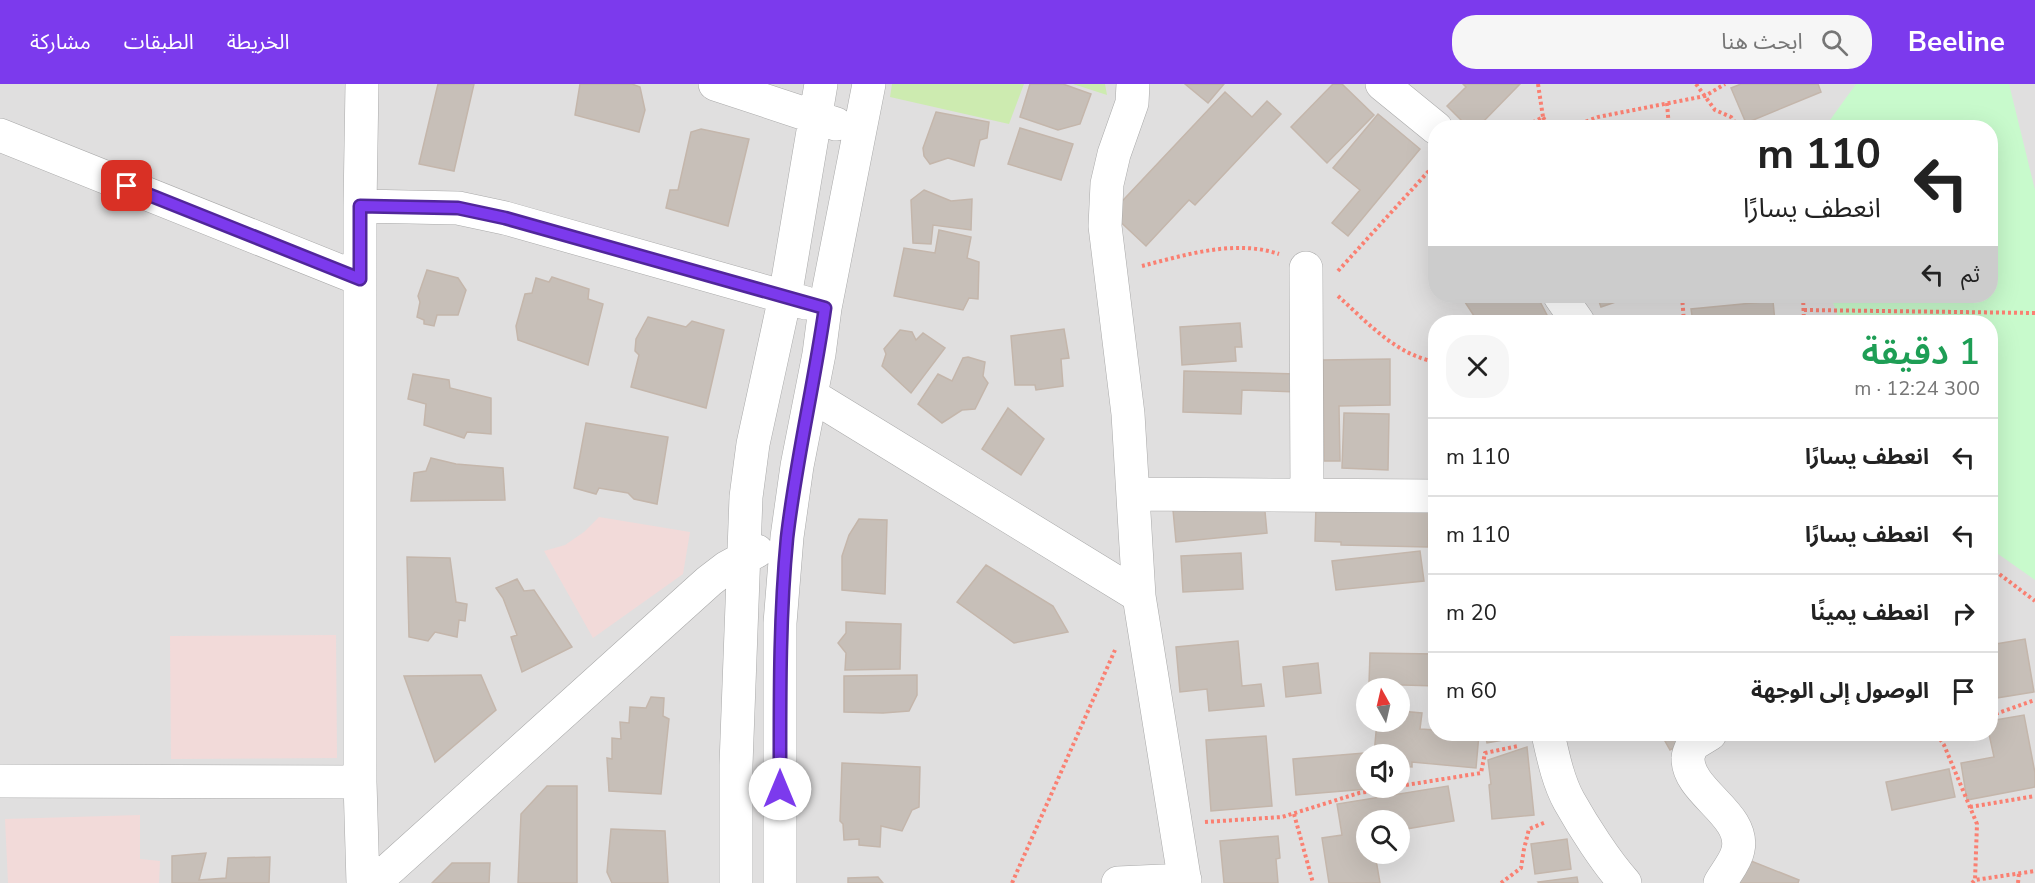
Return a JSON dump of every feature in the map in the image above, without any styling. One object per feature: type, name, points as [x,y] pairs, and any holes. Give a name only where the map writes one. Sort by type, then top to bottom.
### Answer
[{"type":"street","points":[[362,84],[360,782],[363,883]]},
{"type":"street","points":[[715,84],[860,132]]},
{"type":"street","points":[[736,883],[736,765],[746,497],[753,444],[785,297],[821,84]]},
{"type":"street","points":[[780,883],[780,623],[788,537],[797,466],[825,308],[869,84]]},
{"type":"street","points":[[1118,883],[1185,882],[1139,596],[1128,414],[1106,226],[1107,184],[1114,154],[1132,103],[1133,84]]},
{"type":"street","points":[[1383,84],[1428,121]]},
{"type":"street","points":[[0,135],[360,279]]},
{"type":"street","points":[[360,206],[458,208],[505,218],[825,308]]},
{"type":"street","points":[[1307,495],[1320,272]]},
{"type":"street","points":[[811,395],[1139,596]]},
{"type":"street","points":[[1133,494],[1428,496]]},
{"type":"street","points":[[374,883],[709,581],[726,567],[788,537]]},
{"type":"street","points":[[1550,741],[1565,790],[1574,809],[1614,871],[1625,883]]},
{"type":"street","points":[[1699,741],[1692,745],[1688,759],[1692,775],[1735,827],[1738,840],[1738,852],[1720,883]]},
{"type":"street","points":[[0,781],[360,782]]},
{"type":"path","points":[[1538,84],[1545,120]]},
{"type":"path","points":[[1696,84],[1715,110],[1733,120]]},
{"type":"path","points":[[1590,120],[1705,96],[1725,84]]},
{"type":"path","points":[[1666,104],[1667,120]]},
{"type":"path","points":[[1537,120],[1543,117]]},
{"type":"path","points":[[1320,272],[1428,171]]},
{"type":"path","points":[[1804,303],[1805,315]]},
{"type":"path","points":[[1804,310],[2035,313]]},
{"type":"path","points":[[1998,573],[2035,601]]},
{"type":"path","points":[[1012,883],[1115,650]]},
{"type":"path","points":[[1998,713],[2035,700]]},
{"type":"path","points":[[1410,784],[1481,773],[1485,753],[1533,741]]},
{"type":"path","points":[[1942,741],[1977,824],[1974,882],[2035,871]]},
{"type":"path","points":[[1176,824],[1282,817],[1356,794]]},
{"type":"path","points":[[1970,807],[2035,796]]},
{"type":"path","points":[[1501,883],[1521,868],[1529,829],[1574,809]]},
{"type":"path","points":[[1294,814],[1314,883]]},
{"type":"path","points":[[2018,883],[2019,873]]},
{"type":"shaded area","points":[[0,84],[2035,84],[2035,883],[0,883]]},
{"type":"shaded area","points":[[599,517],[690,532],[683,574],[593,638],[544,551],[565,545],[584,532]]},
{"type":"shaded area","points":[[336,635],[337,758],[171,759],[170,636]]},
{"type":"shaded area","points":[[140,815],[140,859],[160,861],[159,883],[8,883],[5,819]]},
{"type":"green space","points":[[892,84],[1024,84],[1009,124],[890,97]]},
{"type":"green space","points":[[1073,84],[1105,84],[1107,95]]},
{"type":"green space","points":[[1856,84],[2009,84],[2035,190],[2035,580],[1998,554],[1998,315],[1837,315],[1833,303],[1998,303],[1998,120],[1830,120]]},
{"type":"building","points":[[438,84],[474,84],[454,171],[419,164]]},
{"type":"building","points":[[580,84],[632,84],[640,87],[645,110],[639,132],[575,115]]},
{"type":"building","points":[[1030,84],[1063,84],[1091,94],[1080,124],[1058,130],[1020,117]]},
{"type":"building","points":[[1185,84],[1224,84],[1208,103]]},
{"type":"building","points":[[1333,84],[1342,84],[1374,115],[1327,163],[1291,127]]},
{"type":"building","points":[[1463,84],[1520,84],[1485,120],[1461,120],[1447,106],[1466,87]]},
{"type":"building","points":[[1741,84],[1818,84],[1821,92],[1753,120],[1745,120],[1731,88]]},
{"type":"building","points":[[1225,92],[1252,117],[1267,101],[1281,114],[1195,205],[1189,200],[1146,246],[1111,213]]},
{"type":"building","points":[[936,112],[989,122],[987,138],[980,140],[974,166],[948,158],[930,164],[924,156],[923,148]]},
{"type":"building","points":[[1378,114],[1420,149],[1348,236],[1332,223],[1360,190],[1333,168]]},
{"type":"building","points":[[1020,128],[1073,144],[1061,180],[1008,164]]},
{"type":"building","points":[[701,129],[749,139],[728,226],[666,208],[670,190],[678,190],[691,132]]},
{"type":"building","points":[[924,190],[951,201],[972,199],[971,230],[933,225],[931,244],[913,243],[911,200]]},
{"type":"building","points":[[939,230],[971,237],[967,258],[979,262],[978,299],[969,298],[963,310],[894,296],[904,248],[935,253]]},
{"type":"building","points":[[427,270],[458,278],[466,290],[458,315],[437,315],[434,326],[424,324],[424,320],[417,317],[420,302],[418,296]]},
{"type":"building","points":[[552,277],[589,289],[588,299],[603,304],[588,365],[518,340],[516,326],[525,294],[532,293],[536,278],[549,282]]},
{"type":"building","points":[[1466,303],[1541,303],[1547,315],[1473,315]]},
{"type":"building","points":[[1600,303],[1613,303],[1601,307]]},
{"type":"building","points":[[1773,303],[1774,315],[1692,315],[1691,309]]},
{"type":"building","points":[[648,317],[686,327],[692,321],[724,330],[706,408],[631,387],[639,355],[635,351],[636,339]]},
{"type":"building","points":[[1240,323],[1242,347],[1235,347],[1236,361],[1182,365],[1180,327]]},
{"type":"building","points":[[1064,329],[1069,358],[1061,359],[1063,386],[1036,390],[1035,385],[1015,385],[1011,336]]},
{"type":"building","points":[[900,330],[912,332],[916,340],[923,333],[945,348],[911,393],[882,366],[886,354],[884,349]]},
{"type":"building","points":[[968,357],[985,362],[983,376],[988,383],[975,409],[962,410],[942,423],[918,404],[938,374],[952,381],[963,358]]},
{"type":"building","points":[[1390,359],[1390,405],[1339,406],[1340,461],[1324,461],[1323,360]]},
{"type":"building","points":[[1184,371],[1297,374],[1297,392],[1242,390],[1241,414],[1183,412]]},
{"type":"building","points":[[413,374],[449,380],[450,388],[491,398],[491,434],[467,432],[464,438],[424,425],[426,404],[408,399]]},
{"type":"building","points":[[1008,408],[1044,439],[1021,475],[982,449]]},
{"type":"building","points":[[1344,413],[1389,414],[1388,470],[1342,468]]},
{"type":"building","points":[[586,423],[668,437],[657,504],[634,499],[628,493],[599,488],[596,494],[574,488]]},
{"type":"building","points":[[431,458],[456,464],[503,468],[505,500],[411,501],[414,473],[426,471]]},
{"type":"building","points":[[1264,501],[1267,533],[1176,542],[1173,510]]},
{"type":"building","points":[[1316,505],[1428,507],[1428,547],[1341,545],[1341,542],[1315,541]]},
{"type":"building","points":[[859,519],[887,520],[885,594],[842,590],[842,556],[849,535]]},
{"type":"building","points":[[1420,551],[1424,581],[1336,590],[1332,561]]},
{"type":"building","points":[[1241,553],[1243,589],[1183,592],[1181,556]]},
{"type":"building","points":[[407,557],[450,558],[456,602],[467,604],[465,621],[459,620],[457,637],[435,632],[428,641],[409,637]]},
{"type":"building","points":[[986,565],[1053,606],[1068,632],[1014,643],[957,602]]},
{"type":"building","points":[[517,579],[524,591],[534,590],[572,647],[522,672],[511,637],[517,635],[503,598],[496,588]]},
{"type":"building","points":[[846,622],[901,624],[900,669],[845,670],[846,653],[838,643],[846,633]]},
{"type":"building","points":[[2025,639],[2034,692],[1998,698],[1998,644]]},
{"type":"building","points":[[1238,641],[1242,686],[1261,684],[1264,706],[1209,711],[1207,689],[1180,692],[1176,647]]},
{"type":"building","points":[[1370,653],[1428,654],[1428,686],[1410,685],[1410,678],[1369,678]]},
{"type":"building","points":[[1318,663],[1321,693],[1286,697],[1283,667]]},
{"type":"building","points":[[481,675],[496,710],[435,762],[404,676]]},
{"type":"building","points":[[917,675],[917,695],[909,711],[844,712],[844,676]]},
{"type":"building","points":[[651,697],[664,698],[663,716],[669,719],[661,794],[609,791],[607,758],[612,759],[612,738],[621,739],[620,722],[629,723],[630,707],[646,708]]},
{"type":"building","points":[[1410,712],[1422,713],[1420,729],[1428,730],[1428,741],[1478,741],[1476,768],[1412,762],[1412,767],[1410,767],[1410,744],[1375,744],[1376,732],[1410,732]]},
{"type":"building","points":[[2024,715],[2035,773],[2035,787],[1967,800],[1961,763],[1994,757],[1991,741],[1998,741],[1998,720]]},
{"type":"building","points":[[1266,736],[1272,806],[1211,811],[1206,740]]},
{"type":"building","points":[[1665,741],[1686,741],[1670,750]]},
{"type":"building","points":[[1527,747],[1534,815],[1492,819],[1488,760]]},
{"type":"building","points":[[1356,754],[1356,790],[1296,795],[1293,759]]},
{"type":"building","points":[[842,763],[920,767],[919,807],[912,810],[902,831],[881,826],[880,847],[859,845],[859,839],[844,840],[843,824],[840,821]]},
{"type":"building","points":[[1949,769],[1955,797],[1892,810],[1886,782]]},
{"type":"building","points":[[547,786],[577,786],[577,883],[518,883],[521,814]]},
{"type":"building","points":[[1448,786],[1454,821],[1410,828],[1410,810],[1356,810],[1356,864],[1377,864],[1380,883],[1329,883],[1322,838],[1342,835],[1337,804],[1374,798],[1410,798],[1410,792]]},
{"type":"building","points":[[611,829],[665,831],[668,883],[612,883],[607,872]]},
{"type":"building","points":[[1278,836],[1280,858],[1276,859],[1278,883],[1224,883],[1220,841]]},
{"type":"building","points":[[1567,839],[1571,869],[1535,874],[1531,844]]},
{"type":"building","points":[[206,853],[199,880],[226,878],[228,858],[270,857],[269,883],[172,883],[172,856]]},
{"type":"building","points":[[1746,859],[1799,880],[1798,883],[1737,883]]},
{"type":"building","points":[[452,863],[490,863],[489,883],[432,883]]},
{"type":"building","points":[[878,877],[883,883],[848,883],[848,878]]},
{"type":"building","points":[[1577,877],[1578,883],[1538,882]]},
{"type":"route","points":[[127,186],[360,279],[360,206],[458,208],[505,218],[825,308],[819,354],[797,466],[788,537],[780,623],[780,789]]}]
